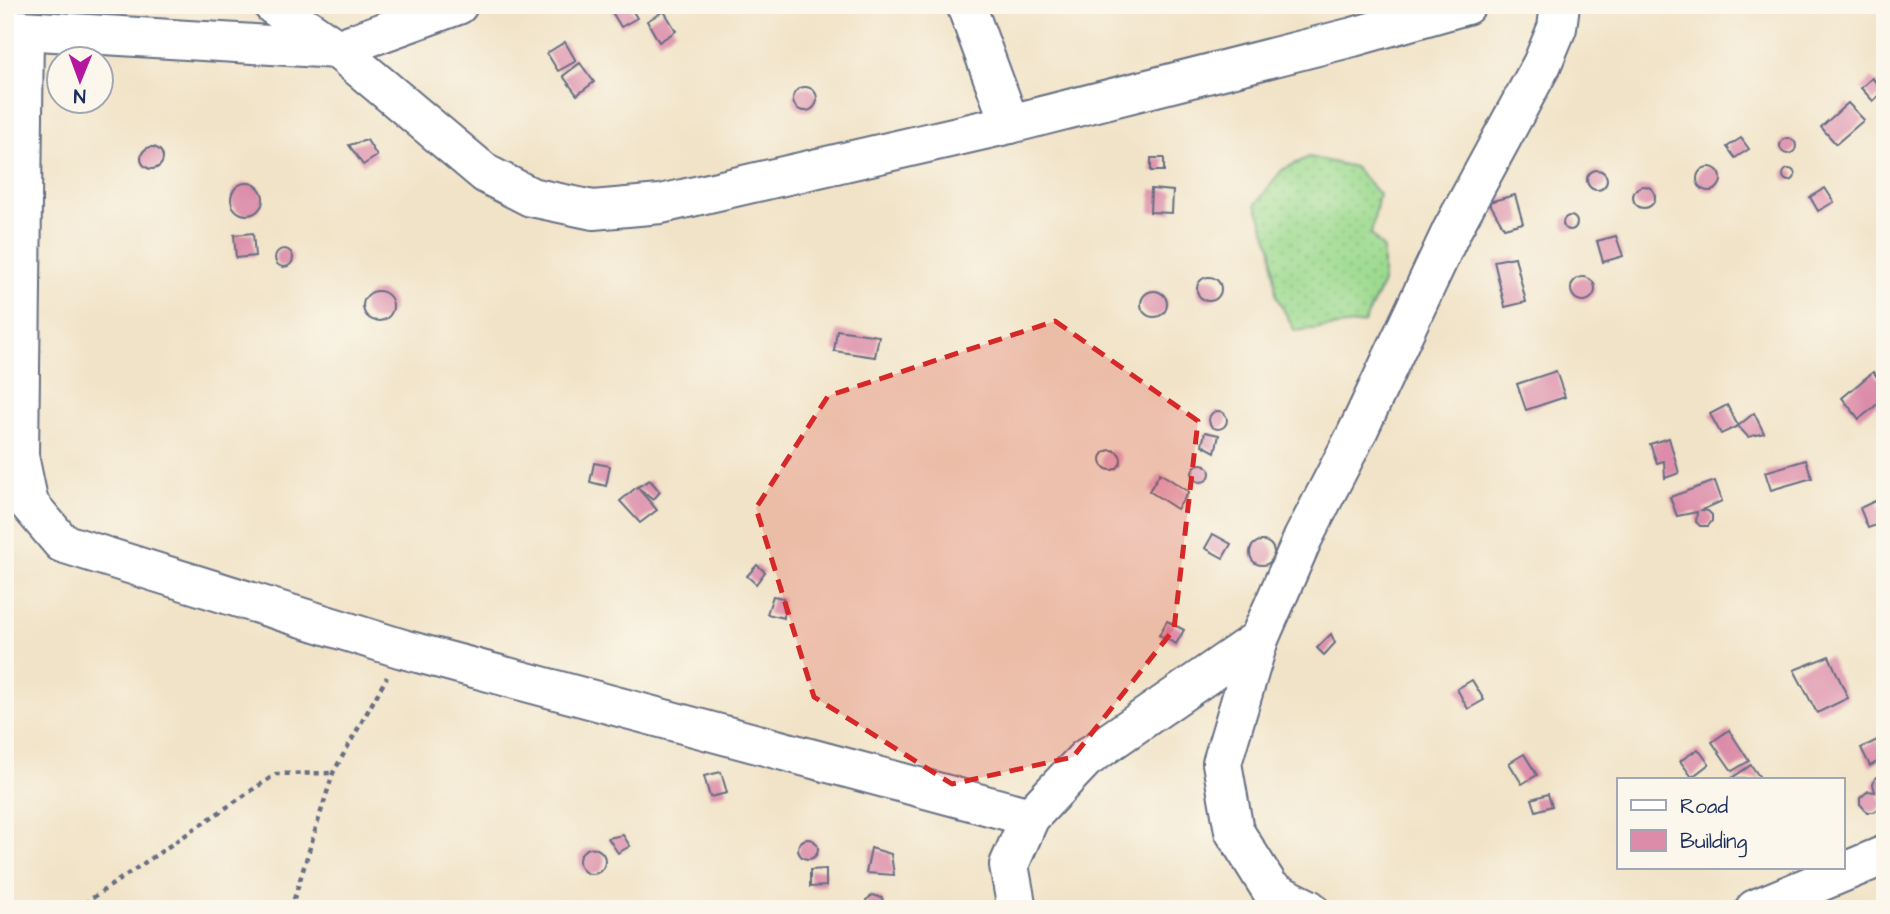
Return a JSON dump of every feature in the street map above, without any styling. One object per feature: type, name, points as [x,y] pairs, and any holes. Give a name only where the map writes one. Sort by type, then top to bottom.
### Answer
[{"type":"street","points":[[273,5],[337,49],[486,174],[531,197],[593,210],[661,204],[1010,124],[1353,37],[1466,5]]},
{"type":"street","points":[[458,5],[337,49],[14,30],[19,456],[29,504],[62,543],[403,649],[1030,817]]},
{"type":"street","points":[[966,5],[1010,124]]},
{"type":"street","points":[[1309,909],[1271,890],[1234,831],[1222,763],[1259,639],[1303,538],[1357,433],[1452,230],[1542,64],[1558,28],[1560,5]]},
{"type":"street","points":[[1017,909],[1009,866],[1030,817],[1085,759],[1259,639]]},
{"type":"street","points":[[1755,909],[1885,855]]},
{"type":"path","points":[[291,909],[333,772],[403,649]]},
{"type":"path","points":[[76,909],[276,774],[333,772]]},
{"type":"highlighted area","points":[[1055,321],[1198,421],[1174,629],[1073,757],[952,784],[814,697],[756,508],[828,396]]},
{"type":"green space","points":[[1309,157],[1354,167],[1379,194],[1371,235],[1383,248],[1383,283],[1364,323],[1295,331],[1276,296],[1272,250],[1256,204],[1282,170]]},
{"type":"building","points":[[623,5],[629,5],[637,18],[621,27],[612,12]]},
{"type":"building","points":[[1160,5],[1174,5],[1175,9],[1160,10]]},
{"type":"building","points":[[664,11],[676,31],[659,42],[647,21]]},
{"type":"building","points":[[565,42],[576,61],[558,71],[547,53]]},
{"type":"building","points":[[580,63],[594,82],[577,95],[563,76]]},
{"type":"building","points":[[1872,78],[1884,91],[1873,101],[1861,88]]},
{"type":"building","points":[[805,87],[816,94],[817,99],[810,110],[805,111],[794,104],[793,99],[800,88]]},
{"type":"building","points":[[1848,103],[1864,120],[1836,144],[1821,127]]},
{"type":"building","points":[[1741,138],[1749,149],[1735,158],[1727,147]]},
{"type":"building","points":[[1785,138],[1791,138],[1796,146],[1794,152],[1785,154],[1780,149],[1780,143]]},
{"type":"building","points":[[367,140],[377,156],[363,165],[349,145]]},
{"type":"building","points":[[152,147],[160,150],[163,158],[160,166],[152,169],[144,166],[141,158],[144,150]]},
{"type":"building","points":[[1151,158],[1164,158],[1164,171],[1151,171]]},
{"type":"building","points":[[1709,167],[1718,170],[1721,179],[1718,188],[1709,191],[1700,188],[1697,179],[1700,170]]},
{"type":"building","points":[[1789,169],[1795,175],[1789,181],[1783,175]]},
{"type":"building","points":[[1597,170],[1604,173],[1607,180],[1604,187],[1597,190],[1590,187],[1587,180],[1590,173]]},
{"type":"building","points":[[247,183],[258,188],[263,199],[258,210],[247,215],[236,210],[231,199],[236,188]]},
{"type":"building","points":[[1644,186],[1652,189],[1655,197],[1652,205],[1644,208],[1636,205],[1633,197],[1636,189]]},
{"type":"building","points":[[1825,188],[1834,202],[1818,211],[1810,197]]},
{"type":"building","points":[[1151,189],[1173,191],[1172,213],[1150,212]]},
{"type":"building","points":[[1515,195],[1523,223],[1504,228],[1489,202]]},
{"type":"building","points":[[1567,216],[1573,216],[1577,223],[1573,230],[1567,230],[1563,226],[1563,220]]},
{"type":"building","points":[[253,233],[255,256],[236,258],[234,235]]},
{"type":"building","points":[[1616,236],[1623,256],[1603,262],[1597,241]]},
{"type":"building","points":[[280,249],[288,249],[293,258],[291,265],[280,267],[275,262],[275,254]]},
{"type":"building","points":[[1515,257],[1526,302],[1505,307],[1494,261]]},
{"type":"building","points":[[1209,277],[1218,280],[1221,289],[1218,298],[1209,301],[1200,298],[1197,289],[1200,280]]},
{"type":"building","points":[[1583,277],[1592,280],[1595,289],[1592,298],[1583,301],[1574,298],[1571,289],[1574,280]]},
{"type":"building","points":[[378,291],[384,292],[392,300],[392,312],[384,320],[378,321],[372,320],[364,312],[363,306],[364,300],[372,292]]},
{"type":"building","points":[[1154,291],[1163,295],[1167,304],[1163,313],[1154,317],[1145,313],[1141,304],[1145,295]]},
{"type":"building","points":[[837,330],[879,336],[875,357],[834,351]]},
{"type":"building","points":[[1556,371],[1565,397],[1526,410],[1517,384]]},
{"type":"building","points":[[1873,372],[1885,386],[1885,398],[1859,419],[1842,398]]},
{"type":"building","points":[[1727,405],[1738,426],[1721,434],[1710,414]]},
{"type":"building","points":[[1214,411],[1222,411],[1227,420],[1225,427],[1214,429],[1209,424],[1209,416]]},
{"type":"building","points":[[1754,413],[1764,433],[1748,437],[1738,426]]},
{"type":"building","points":[[1205,432],[1219,435],[1215,452],[1202,445]]},
{"type":"building","points":[[1669,438],[1679,473],[1665,478],[1664,461],[1657,463],[1650,444]]},
{"type":"building","points":[[1107,450],[1115,450],[1121,460],[1115,470],[1107,470],[1101,464],[1101,456]]},
{"type":"building","points":[[1806,460],[1812,478],[1771,490],[1765,472]]},
{"type":"building","points":[[594,463],[610,466],[606,486],[590,482]]},
{"type":"building","points":[[1201,464],[1207,467],[1210,473],[1207,479],[1201,482],[1195,479],[1192,473],[1195,467]]},
{"type":"building","points":[[1160,473],[1189,492],[1177,509],[1149,491]]},
{"type":"building","points":[[650,480],[660,492],[653,500],[637,487]]},
{"type":"building","points":[[1715,481],[1722,501],[1702,510],[1712,515],[1708,526],[1700,526],[1696,522],[1697,512],[1677,516],[1670,497]]},
{"type":"building","points":[[637,487],[657,510],[640,523],[620,501]]},
{"type":"building","points":[[1877,500],[1885,522],[1868,528],[1860,508]]},
{"type":"building","points":[[1213,534],[1231,544],[1223,558],[1205,548]]},
{"type":"building","points":[[1262,541],[1271,544],[1274,553],[1271,562],[1262,565],[1253,562],[1250,553],[1253,544]]},
{"type":"building","points":[[757,565],[765,572],[756,584],[747,576]]},
{"type":"building","points":[[773,596],[783,598],[784,618],[767,614]]},
{"type":"building","points":[[1167,621],[1184,630],[1176,644],[1159,635]]},
{"type":"building","points":[[1331,634],[1335,643],[1324,655],[1317,648]]},
{"type":"building","points":[[1829,656],[1848,698],[1817,713],[1794,670]]},
{"type":"building","points":[[1472,680],[1484,700],[1468,709],[1457,689]]},
{"type":"building","points":[[1729,730],[1749,761],[1732,771],[1712,742]]},
{"type":"building","points":[[1877,740],[1885,758],[1870,766],[1861,748]]},
{"type":"building","points":[[1698,749],[1709,764],[1692,777],[1680,761]]},
{"type":"building","points":[[1524,754],[1537,775],[1522,784],[1509,763]]},
{"type":"building","points":[[1751,765],[1760,778],[1732,778]]},
{"type":"building","points":[[721,772],[727,793],[710,797],[704,776]]},
{"type":"building","points":[[1885,774],[1885,795],[1879,794],[1882,801],[1880,808],[1867,812],[1860,804],[1860,798],[1868,791],[1875,792],[1875,778]]},
{"type":"building","points":[[1548,794],[1552,806],[1536,811],[1532,799]]},
{"type":"building","points":[[623,835],[630,846],[618,853],[608,838]]},
{"type":"building","points":[[804,839],[812,839],[818,849],[812,859],[804,859],[798,853],[798,845]]},
{"type":"building","points":[[592,848],[601,852],[605,861],[601,870],[592,874],[583,870],[579,861],[583,852]]},
{"type":"building","points":[[871,848],[891,854],[894,875],[866,873]]},
{"type":"building","points":[[826,869],[826,886],[810,887],[810,870]]},
{"type":"building","points":[[873,895],[882,898],[882,909],[866,909],[866,900]]}]
